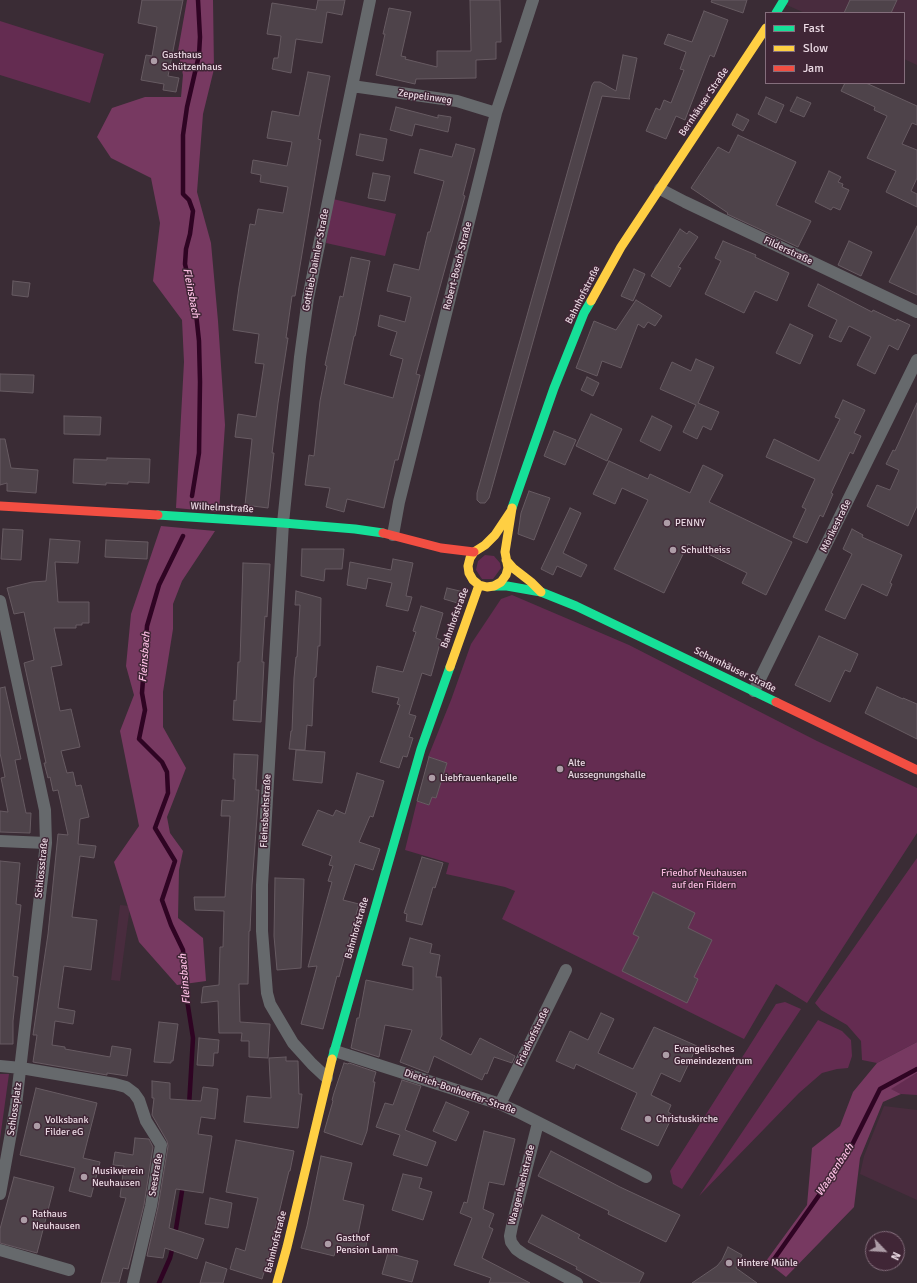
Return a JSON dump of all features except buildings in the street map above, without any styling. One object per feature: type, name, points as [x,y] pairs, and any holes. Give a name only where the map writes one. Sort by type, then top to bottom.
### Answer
[{"type":"street","name":"Gottlieb-Daimler-Straße","points":[[283,522],[300,357],[308,298],[370,0]]},
{"type":"street","name":"Robert-Bosch-Straße","points":[[393,535],[399,502],[496,113],[533,0]]},
{"type":"street","points":[[777,12],[784,0]]},
{"type":"street","name":"Bernhäuser Straße","points":[[660,189],[765,30]]},
{"type":"street","name":"Zeppelinweg","points":[[352,86],[457,101],[496,113]]},
{"type":"street","name":"Filderstraße","points":[[660,189],[917,312]]},
{"type":"street","name":"Bahnhofstraße","points":[[511,510],[495,535],[470,558],[468,569],[469,573],[473,580],[479,585],[487,587],[494,586],[501,582],[506,575],[508,568],[505,545],[511,510],[554,388],[584,313],[621,247],[660,189]]},
{"type":"street","name":"Mörikestraße","points":[[754,691],[917,360]]},
{"type":"street","name":"Wilhelmstraße","points":[[0,506],[283,522],[355,529],[393,535],[441,548],[477,550]]},
{"type":"street","name":"Fleinsbachstraße","points":[[283,522],[262,885],[263,946],[267,992],[270,1004],[293,1043],[312,1064],[328,1078]]},
{"type":"street","points":[[477,550],[486,547],[494,547],[500,550],[506,559]]},
{"type":"street","name":"Wilhelmstraße","points":[[441,548],[468,569]]},
{"type":"street","name":"Scharnhäuser Straße","points":[[506,559],[513,568],[541,592]]},
{"type":"street","name":"Bahnhofstraße","points":[[277,1283],[335,1051],[388,861],[421,749],[479,585]]},
{"type":"street","name":"Scharnhäuser Straße","points":[[494,586],[507,586],[541,592],[585,610],[917,770]]},
{"type":"street","name":"Schlossstraße","points":[[0,601],[45,810],[46,843],[34,938],[21,1068]]},
{"type":"street","points":[[0,841],[46,843]]},
{"type":"street","name":"Friedhofstraße","points":[[500,1104],[566,970]]},
{"type":"street","name":"Dietrich-Bonhoeffer-Straße","points":[[335,1051],[500,1104],[646,1177]]},
{"type":"street","name":"Schlossplatz","points":[[0,1066],[21,1068],[8,1157],[0,1194]]},
{"type":"street","name":"Seestraße","points":[[21,1068],[115,1084],[126,1087],[134,1093],[139,1100],[146,1121],[160,1145],[151,1206],[133,1283]]},
{"type":"street","name":"Waagenbachstraße","points":[[538,1123],[512,1226],[510,1236],[511,1242],[516,1249],[523,1254],[577,1283]]},
{"type":"street","points":[[0,1250],[69,1270]]},
{"type":"shaded area","points":[[187,0],[213,0],[214,69],[203,114],[197,192],[211,243],[218,321],[225,425],[219,512],[176,508],[184,362],[182,320],[153,281],[160,223],[151,178],[111,158],[97,137],[112,108],[145,97],[181,97],[183,75],[178,51]]},
{"type":"shaded area","points":[[784,0],[917,0],[917,65],[905,59],[905,12],[803,12],[782,3]]},
{"type":"shaded area","points":[[161,526],[215,531],[182,581],[173,604],[173,629],[163,692],[163,727],[186,768],[167,817],[170,833],[183,851],[179,870],[178,918],[203,938],[206,981],[177,985],[139,942],[114,862],[139,826],[120,731],[134,695],[126,666],[131,614]]},
{"type":"shaded area","points":[[120,905],[130,906],[120,981],[111,980]]},
{"type":"shaded area","points":[[917,1042],[917,1073],[891,1089],[901,1094],[883,1102],[860,1158],[854,1207],[786,1277],[766,1261],[807,1205],[812,1148],[840,1126],[853,1092],[877,1063]]},
{"type":"shaded area","points":[[884,1106],[917,1110],[917,1200],[860,1174],[864,1156]]},
{"type":"green space","points":[[0,21],[104,54],[90,103],[0,75]]},
{"type":"green space","points":[[333,199],[396,214],[385,256],[326,243]]},
{"type":"green space","points":[[485,555],[494,556],[500,563],[501,568],[493,579],[482,579],[476,570],[478,561]]},
{"type":"green space","name":"Friedhof Neuhausen auf den Fildern","points":[[512,595],[629,645],[817,741],[917,788],[917,833],[807,1003],[776,984],[744,1039],[502,919],[515,891],[505,887],[446,874],[449,863],[405,850],[417,801],[429,805],[432,797],[436,798],[447,764],[428,757],[451,700],[471,644],[501,599]]},
{"type":"green space","points":[[917,858],[917,1042],[877,1063],[862,1060],[861,1041],[847,1025],[821,1010],[815,1003]]},
{"type":"green space","points":[[785,1002],[801,1009],[682,1189],[673,1184],[670,1171],[776,1004]]},
{"type":"green space","points":[[818,1020],[842,1031],[851,1040],[852,1056],[848,1068],[822,1073],[799,1093],[699,1196]]},
{"type":"green space","points":[[917,1073],[917,1095],[901,1094],[890,1089]]},
{"type":"green space","points":[[0,1074],[9,1074],[0,1139]]},
{"type":"waterway","name":"Fleinsbach","points":[[192,496],[199,453],[199,341],[196,313],[185,264],[186,249],[190,234],[193,211],[189,200],[183,194],[183,135],[187,107],[199,55],[200,37],[198,0]]},
{"type":"waterway","name":"Fleinsbach","points":[[183,536],[159,585],[147,626],[142,693],[145,710],[139,739],[162,762],[167,772],[168,793],[155,828],[175,861],[162,900],[171,925],[183,950],[187,1000],[193,1038],[189,1106]]},
{"type":"waterway","name":"Waagenbach","points":[[772,1262],[846,1157],[880,1089],[917,1069]]},
{"type":"waterway","name":"Fleinsbach","points":[[175,1235],[183,1185]]},
{"type":"waterway","name":"Fleinsbach","points":[[159,1283],[170,1258],[173,1246]]},
{"type":"traffic: fast","points":[[777,12],[784,0]]},
{"type":"traffic: fast","points":[[512,508],[554,388],[584,313],[591,301]]},
{"type":"traffic: fast","points":[[158,515],[283,523],[383,533]]},
{"type":"traffic: fast","points":[[494,586],[507,586],[541,592],[576,606],[776,702]]},
{"type":"traffic: fast","points":[[332,1059],[421,749],[450,667]]},
{"type":"traffic: slow","points":[[591,301],[621,247],[765,30]]},
{"type":"traffic: slow","points":[[511,511],[495,535],[485,545],[474,552],[470,558],[468,566],[469,573],[473,580],[479,585],[487,587],[494,586],[501,582],[506,575],[508,568],[505,552],[512,508]]},
{"type":"traffic: slow","points":[[506,560],[541,592]]},
{"type":"traffic: slow","points":[[450,667],[479,585]]},
{"type":"traffic: slow","points":[[277,1283],[332,1059]]},
{"type":"traffic: jam","points":[[0,506],[158,515]]},
{"type":"traffic: jam","points":[[383,533],[441,548],[474,552]]},
{"type":"traffic: jam","points":[[776,702],[917,770]]},
{"type":"place","name":"Gasthaus Schützenhaus","points":[[154,61]]},
{"type":"place","name":"PENNY","points":[[667,523]]},
{"type":"place","name":"Schultheiss","points":[[673,550]]},
{"type":"place","name":"Alte Aussegnungshalle","points":[[560,769]]},
{"type":"place","name":"Liebfrauenkapelle","points":[[432,778]]},
{"type":"place","name":"Evangelisches Gemeindezentrum","points":[[666,1055]]},
{"type":"place","name":"Christuskirche","points":[[648,1119]]},
{"type":"place","name":"Volksbank Filder eG","points":[[37,1126]]},
{"type":"place","name":"Musikverein Neuhausen","points":[[84,1177]]},
{"type":"place","name":"Rathaus Neuhausen","points":[[24,1220]]},
{"type":"place","name":"Gasthof Pension Lamm","points":[[328,1244]]},
{"type":"place","name":"Hintere Mühle","points":[[729,1263]]}]
